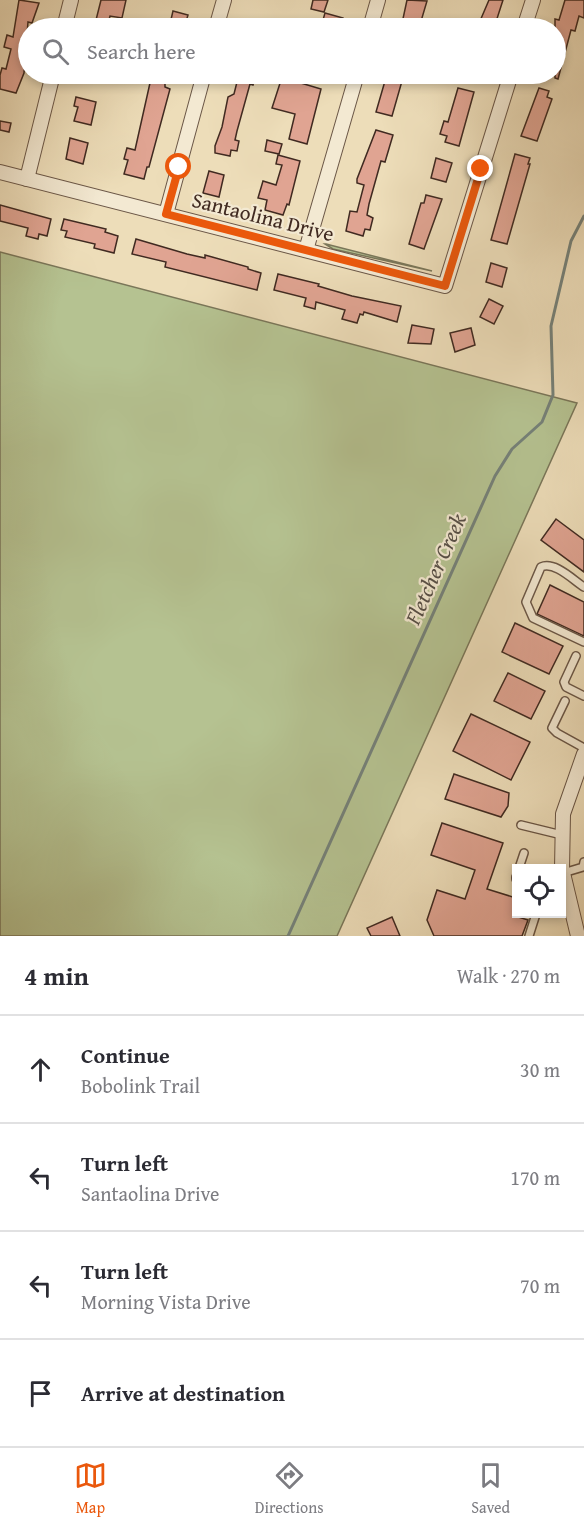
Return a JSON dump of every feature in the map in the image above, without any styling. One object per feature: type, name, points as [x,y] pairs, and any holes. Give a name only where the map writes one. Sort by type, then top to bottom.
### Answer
[{"type":"street","points":[[66,18],[71,0]]},
{"type":"street","points":[[219,18],[224,0]]},
{"type":"street","points":[[373,18],[378,0]]},
{"type":"street","points":[[527,18],[533,0]]},
{"type":"street","points":[[27,178],[50,84]]},
{"type":"street","points":[[166,214],[201,84]]},
{"type":"street","points":[[306,250],[354,84]]},
{"type":"street","name":"Santaolina Drive","points":[[0,172],[445,286],[508,84]]},
{"type":"street","points":[[562,864],[563,814],[584,754]]},
{"type":"street","points":[[566,904],[578,936]]},
{"type":"lane","points":[[584,587],[553,566],[545,566],[542,567],[526,602],[533,618],[584,642]]},
{"type":"lane","points":[[576,656],[564,685],[584,696]]},
{"type":"lane","points":[[565,701],[552,728],[584,748]]},
{"type":"lane","points":[[521,825],[562,835]]},
{"type":"lane","points":[[520,864],[524,853]]},
{"type":"lane","points":[[566,872],[584,866]]},
{"type":"lane","points":[[529,936],[535,918]]},
{"type":"green space","points":[[326,244],[432,271],[333,249]]},
{"type":"green space","points":[[0,252],[577,403],[337,936],[0,936]]},
{"type":"building","points":[[19,0],[39,3],[34,18],[18,18],[20,84],[16,93],[0,89],[0,75],[2,68],[6,69],[11,49],[4,47],[7,35],[13,37]]},
{"type":"building","points":[[101,0],[126,0],[122,18],[110,16],[110,18],[96,18]]},
{"type":"building","points":[[313,0],[328,0],[324,12],[311,9]]},
{"type":"building","points":[[407,0],[427,1],[422,18],[403,18]]},
{"type":"building","points":[[489,0],[503,0],[497,18],[481,18]]},
{"type":"building","points":[[565,0],[584,0],[584,18],[579,16],[575,31],[571,30],[566,49],[566,18],[560,18]]},
{"type":"building","points":[[173,11],[188,15],[187,18],[171,18]]},
{"type":"building","points":[[325,13],[343,18],[324,18]]},
{"type":"building","points":[[150,84],[165,84],[165,87],[170,89],[144,179],[124,174],[128,160],[124,159],[127,148],[135,150]]},
{"type":"building","points":[[236,84],[250,84],[235,140],[239,141],[237,151],[231,150],[230,156],[215,153],[215,146],[222,127],[228,97],[234,94]]},
{"type":"building","points":[[280,84],[304,84],[321,89],[307,144],[289,139],[295,114],[272,108]]},
{"type":"building","points":[[384,84],[401,84],[392,116],[376,112]]},
{"type":"building","points":[[458,88],[474,92],[459,146],[445,142],[447,136],[440,134],[444,121],[448,122]]},
{"type":"building","points":[[539,88],[549,91],[547,97],[552,99],[537,141],[521,136]]},
{"type":"building","points":[[76,97],[96,102],[91,125],[74,121],[78,107],[74,106]]},
{"type":"building","points":[[0,121],[11,123],[9,132],[0,130]]},
{"type":"building","points":[[376,130],[393,135],[385,162],[381,161],[369,204],[367,215],[373,218],[370,230],[365,229],[363,236],[346,231],[350,211],[357,212],[364,185],[357,183],[357,179]]},
{"type":"building","points":[[70,138],[88,143],[83,164],[66,159]]},
{"type":"building","points":[[267,140],[282,144],[279,154],[265,151]]},
{"type":"building","points":[[515,154],[530,158],[528,164],[530,164],[507,244],[491,240]]},
{"type":"building","points":[[278,155],[300,161],[289,205],[287,204],[283,215],[265,210],[267,200],[258,198],[263,181],[276,185],[282,165],[276,164]]},
{"type":"building","points":[[436,158],[452,163],[446,182],[431,178]]},
{"type":"building","points":[[209,171],[224,175],[219,197],[203,193]]},
{"type":"building","points":[[426,195],[442,199],[424,249],[409,244],[421,203],[424,203]]},
{"type":"building","points":[[0,205],[51,219],[47,236],[39,234],[38,239],[26,236],[28,228],[0,221]]},
{"type":"building","points":[[64,219],[106,229],[105,232],[118,236],[114,253],[94,248],[95,244],[65,237],[67,231],[61,230]]},
{"type":"building","points":[[136,239],[187,254],[205,258],[205,255],[248,267],[248,269],[261,273],[257,290],[165,267],[166,262],[132,254]]},
{"type":"building","points":[[491,263],[507,268],[502,287],[486,282]]},
{"type":"building","points":[[278,274],[319,284],[318,286],[352,296],[401,306],[397,322],[364,312],[363,315],[360,314],[357,323],[342,319],[345,310],[316,302],[315,309],[304,306],[306,298],[274,290]]},
{"type":"building","points":[[489,299],[503,306],[494,324],[480,317]]},
{"type":"building","points":[[412,325],[434,329],[431,344],[408,343]]},
{"type":"building","points":[[471,328],[475,345],[455,352],[450,333]]},
{"type":"building","points":[[556,519],[584,540],[584,572],[541,540]]},
{"type":"building","points":[[550,585],[584,602],[584,636],[537,614]]},
{"type":"building","points":[[515,623],[563,646],[549,674],[502,652]]},
{"type":"building","points":[[508,673],[545,691],[531,719],[494,701]]},
{"type":"building","points":[[471,714],[530,742],[511,780],[453,751]]},
{"type":"building","points":[[454,774],[509,793],[508,806],[501,817],[445,799]]},
{"type":"building","points":[[442,823],[503,843],[487,889],[512,897],[512,918],[528,920],[522,936],[434,936],[427,920],[437,890],[465,899],[475,870],[431,855]]},
{"type":"building","points":[[392,917],[400,936],[371,936],[367,928]]},
{"type":"waterway","name":"Fletcher Creek","points":[[288,936],[495,476],[512,449],[542,422],[553,395],[551,326],[571,241],[584,216]]},
{"type":"route","points":[[179,167],[166,214],[445,286],[481,169]]}]
